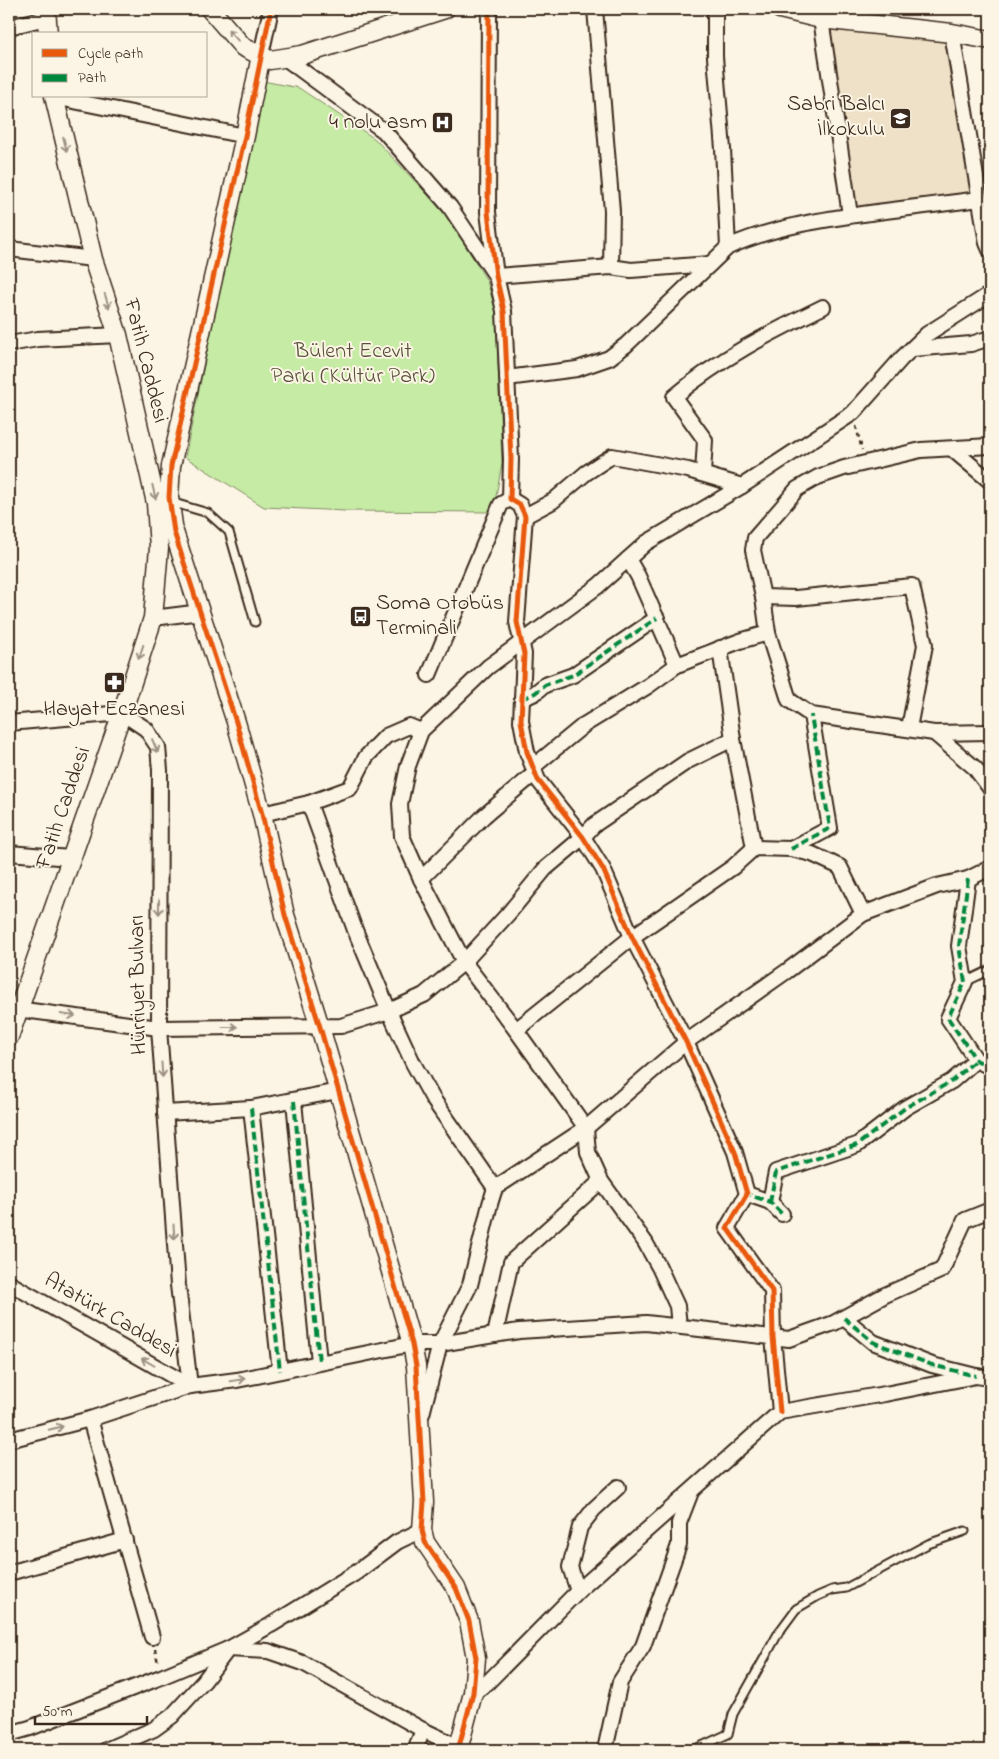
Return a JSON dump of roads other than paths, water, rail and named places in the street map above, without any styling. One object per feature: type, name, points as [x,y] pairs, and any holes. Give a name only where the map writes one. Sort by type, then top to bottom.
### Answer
[{"type":"street","points":[[210,9],[244,47],[270,60],[302,55],[445,9]]},
{"type":"street","points":[[228,1648],[268,1651],[303,1663],[459,1749],[473,1693],[476,1658],[469,1621],[456,1588],[426,1542],[422,1530],[424,1502],[416,1366],[412,1344],[320,1027],[285,915],[262,814],[236,722],[174,532],[169,497],[158,467],[245,136],[271,9]]},
{"type":"street","points":[[489,9],[488,212],[496,276],[504,311],[511,459],[510,499]]},
{"type":"street","points":[[595,9],[612,211],[611,267]]},
{"type":"street","points":[[715,9],[715,57],[723,149],[728,247]]},
{"type":"street","points":[[780,9],[990,40]]},
{"type":"street","points":[[822,14],[850,216]]},
{"type":"street","points":[[9,27],[47,20]]},
{"type":"street","points":[[952,33],[990,250]]},
{"type":"street","points":[[285,58],[384,131],[450,207],[496,276]]},
{"type":"street","name":"Fatih Caddesi","points":[[9,1037],[14,1009],[122,713],[152,618],[160,548],[156,503],[158,467],[93,259],[54,98]]},
{"type":"street","points":[[59,98],[245,136]]},
{"type":"street","points":[[507,378],[577,369],[609,358],[626,345],[728,247],[740,241],[816,220],[980,199]]},
{"type":"street","points":[[9,249],[93,259]]},
{"type":"street","points":[[496,276],[611,267],[631,270],[710,264]]},
{"type":"street","points":[[680,1326],[677,1306],[659,1267],[645,1242],[601,1181],[588,1152],[586,1128],[516,1030],[464,962],[421,880],[402,836],[400,804],[408,766],[421,731],[488,667],[598,586],[646,543],[685,518],[742,486],[853,413],[927,334],[990,294]]},
{"type":"street","points":[[703,474],[705,440],[674,397],[700,376],[769,333],[823,307]]},
{"type":"street","points":[[9,344],[38,339],[118,335]]},
{"type":"street","points":[[912,349],[971,344],[990,338]]},
{"type":"street","points":[[990,446],[921,450],[865,463],[818,477],[798,489],[755,538],[753,550],[768,633],[789,700],[811,715],[934,733],[990,732]]},
{"type":"street","points":[[952,449],[990,481]]},
{"type":"street","points":[[525,516],[553,501],[586,473],[612,456],[703,474],[742,486]]},
{"type":"street","points":[[510,499],[520,505],[525,516],[517,622],[524,654],[521,721],[527,752],[538,780],[583,838],[603,869],[632,938],[686,1042],[734,1152],[747,1194],[727,1228],[772,1290],[773,1337],[780,1412]]},
{"type":"street","points":[[429,675],[501,504],[510,499]]},
{"type":"street","points":[[628,560],[638,576],[677,665]]},
{"type":"street","points":[[763,597],[796,598],[912,586],[924,645],[909,728]]},
{"type":"street","points":[[152,618],[201,612]]},
{"type":"street","points":[[522,699],[535,694],[545,684],[573,675],[656,618]]},
{"type":"street","points":[[421,880],[484,816],[584,725],[648,686],[677,665],[720,648],[768,633]]},
{"type":"street","points":[[720,648],[733,739],[754,848]]},
{"type":"street","points":[[9,723],[122,713]]},
{"type":"street","name":"Hürriyet Bulvarı","points":[[122,713],[146,729],[158,748],[160,770],[159,1028],[178,1285],[190,1386]]},
{"type":"street","points":[[791,849],[830,828],[811,715]]},
{"type":"street","points":[[262,814],[309,803],[350,788],[366,757],[386,736],[409,726],[421,731]]},
{"type":"street","points":[[934,733],[975,768],[990,788]]},
{"type":"street","points":[[14,1009],[159,1028],[341,1026],[389,1011],[424,995],[464,962],[508,914],[545,869],[583,838],[594,825],[688,761],[733,739]]},
{"type":"street","points":[[309,803],[355,930],[413,1063],[433,1099],[495,1188]]},
{"type":"street","points":[[516,1030],[632,938],[733,867],[754,848],[791,849],[812,854],[840,867],[863,914]]},
{"type":"street","points":[[9,853],[70,858]]},
{"type":"street","points":[[419,1424],[440,1344],[470,1285],[495,1188],[586,1128],[686,1042],[787,971],[863,914],[937,886],[968,879],[990,868]]},
{"type":"street","points":[[968,879],[959,946],[965,982],[948,1018],[976,1060],[990,1067]]},
{"type":"street","points":[[770,1202],[776,1172],[857,1145],[905,1108],[952,1081],[976,1060]]},
{"type":"street","points":[[165,1113],[251,1108],[338,1091]]},
{"type":"street","points":[[294,1101],[319,1362]]},
{"type":"street","points":[[251,1108],[280,1371]]},
{"type":"street","points":[[495,1335],[510,1262],[601,1181]]},
{"type":"street","points":[[747,1194],[770,1202],[782,1214]]},
{"type":"street","points":[[9,1440],[90,1419],[190,1386],[237,1380],[412,1344],[440,1344],[519,1332],[646,1323],[789,1339],[834,1324],[885,1295],[942,1270],[965,1220],[990,1210]]},
{"type":"street","name":"Atatürk Caddesi","points":[[9,1283],[190,1386]]},
{"type":"street","points":[[844,1318],[873,1342],[932,1365],[990,1378]]},
{"type":"street","points":[[473,1693],[487,1683],[578,1591],[780,1412],[976,1376]]},
{"type":"street","points":[[90,1419],[152,1637]]},
{"type":"street","points":[[578,1591],[570,1567],[580,1527],[594,1509],[618,1487]]},
{"type":"street","points":[[605,1750],[620,1682],[643,1646],[679,1545],[679,1524],[693,1489]]},
{"type":"street","points":[[9,1734],[30,1728],[161,1677],[228,1648],[271,1625],[357,1572],[397,1542],[422,1530]]},
{"type":"street","points":[[9,1574],[125,1540]]},
{"type":"street","points":[[106,1750],[154,1729],[172,1716],[204,1681],[228,1648]]},
{"type":"street","points":[[415,1750],[423,1730]]},
{"type":"lane","points":[[170,504],[174,503],[208,513],[229,532],[256,622]]},
{"type":"lane","points":[[965,982],[990,970]]},
{"type":"lane","points":[[692,1750],[728,1734],[733,1714],[779,1632],[796,1609],[832,1590],[846,1588],[928,1544],[965,1531]]},
{"type":"place","name":"Sabri Balcı İlkokulu","points":[[901,118]]},
{"type":"place","name":"4 nolu asm","points":[[443,123]]},
{"type":"place","name":"Soma Otobüs Terminali","points":[[360,617]]},
{"type":"place","name":"Hayat Eczanesi","points":[[114,682]]},
{"type":"park label","name":"Bülent Ecevit Parkı (Kültür Park)","points":[[353,365]]}]
